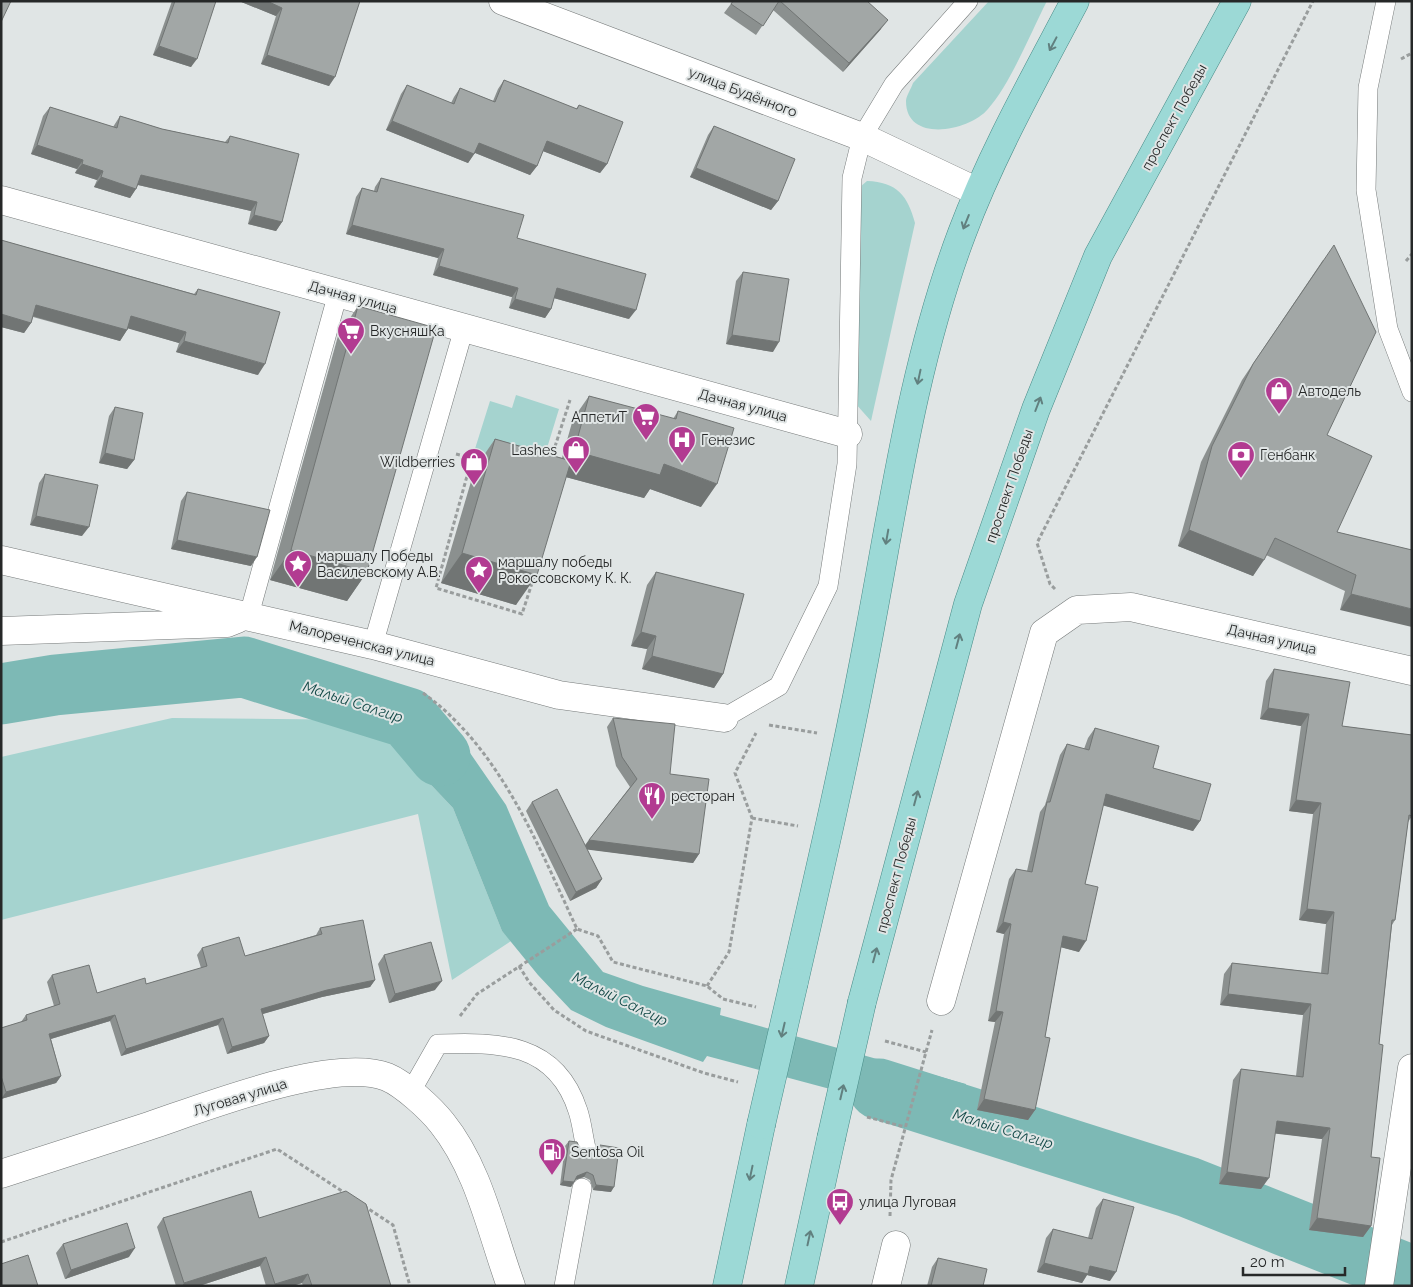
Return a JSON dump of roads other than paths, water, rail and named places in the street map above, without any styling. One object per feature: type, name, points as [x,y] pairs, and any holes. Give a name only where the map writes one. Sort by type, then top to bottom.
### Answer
[{"type":"main road","points":[[727,1286],[761,1126],[850,739],[901,459],[921,367],[956,250],[978,192],[1026,94],[1075,1]]},
{"type":"main road","name":"проспект Победы","points":[[798,1286],[862,1002],[968,604],[1036,408],[1098,256],[1237,1]]},
{"type":"street","name":"улица Будённого","points":[[503,1],[862,137],[978,192]]},
{"type":"street","name":"Дачная улица","points":[[1,200],[848,434]]},
{"type":"street","name":"Малореченская улица","points":[[1,560],[249,615],[373,645],[559,695],[724,718]]},
{"type":"street","name":"Дачная улица","points":[[941,1001],[1044,632],[1077,610],[1131,606],[1412,671]]},
{"type":"street","points":[[1,631],[228,623],[249,615]]},
{"type":"street","points":[[1379,1286],[1412,1068]]},
{"type":"street","name":"Луговая улица","points":[[1,1174],[268,1086],[357,1072],[387,1077],[410,1093],[442,1123],[472,1170],[511,1286]]},
{"type":"street","points":[[886,1286],[893,1234]]},
{"type":"lane","points":[[724,718],[779,686],[828,586],[847,464],[852,178],[862,137],[894,84],[968,1]]},
{"type":"lane","points":[[1386,1],[1368,88],[1366,190],[1388,329],[1412,392]]},
{"type":"lane","points":[[249,615],[338,293]]},
{"type":"lane","points":[[373,645],[464,328]]},
{"type":"lane","points":[[410,1093],[438,1044],[482,1043],[526,1051],[554,1068],[568,1088],[578,1111],[586,1148]]},
{"type":"lane","points":[[564,1286],[582,1188]]},
{"type":"water","points":[[390,681],[406,696],[441,717],[468,750],[506,805],[549,906],[603,972],[643,986],[721,1008],[720,1015],[966,1084],[957,1123],[707,1056],[703,1062],[606,1027],[571,1010],[538,975],[502,931],[453,808],[381,732],[367,720]]},
{"type":"waterway","name":"Малый Салгир","points":[[1,694],[55,685],[244,667],[408,718],[440,756]]},
{"type":"waterway","name":"Малый Салгир","points":[[879,1089],[1188,1187],[1412,1276]]},
{"type":"place","name":"ВкусняшКа","points":[[351,355]]},
{"type":"place","name":"Автодель","points":[[1279,415]]},
{"type":"place","name":"АппетиТ","points":[[646,441]]},
{"type":"place","name":"Генезис","points":[[682,464]]},
{"type":"place","name":"Lashes","points":[[576,474]]},
{"type":"place","name":"Генбанк","points":[[1241,479]]},
{"type":"place","name":"Wildberries","points":[[474,486]]},
{"type":"place","name":"маршалу Победы Василевскому А.В.","points":[[298,588]]},
{"type":"place","name":"маршалу победы Рокоссовскому К. К.","points":[[479,594]]},
{"type":"place","name":"ресторан","points":[[652,820]]},
{"type":"place","name":"Sentosa Oil","points":[[552,1176]]},
{"type":"place","name":"улица Луговая","points":[[840,1226]]}]
